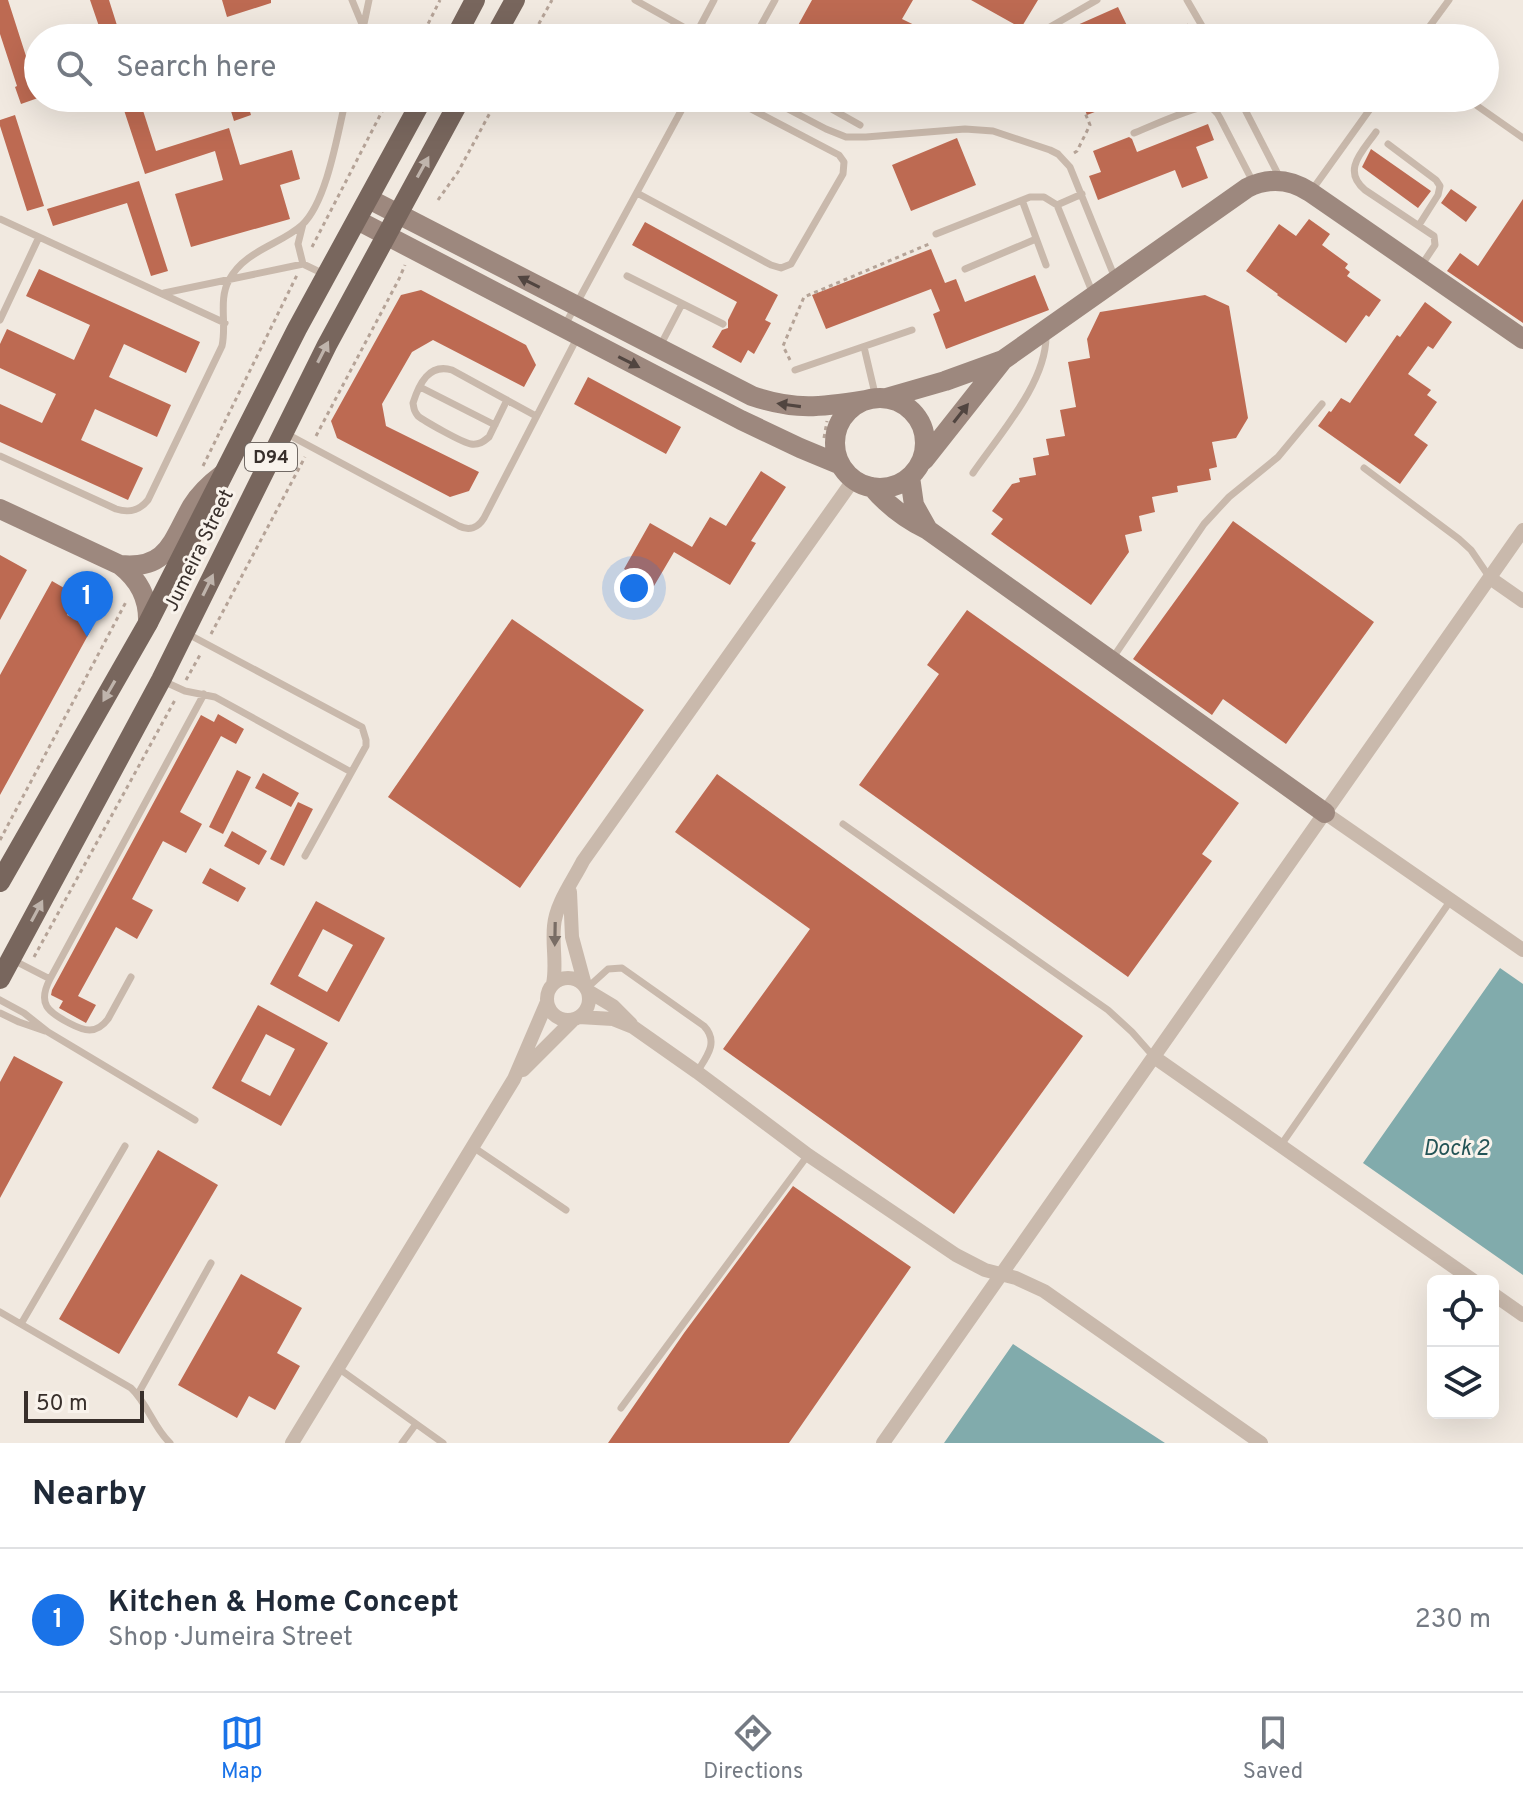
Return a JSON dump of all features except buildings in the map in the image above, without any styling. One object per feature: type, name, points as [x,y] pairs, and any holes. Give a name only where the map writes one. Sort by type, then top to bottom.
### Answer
[{"type":"main road","points":[[462,24],[475,0]]},
{"type":"main road","points":[[502,24],[515,0]]},
{"type":"main road","name":"Jumeira Street","points":[[0,882],[148,623],[327,275],[416,112]]},
{"type":"main road","name":"Jumeira Street","points":[[0,979],[20,963],[327,345],[453,112]]},
{"type":"street","points":[[357,220],[741,420],[855,477],[885,488],[898,484],[914,472],[1003,360],[1254,184],[1281,180],[1310,192],[1523,339]]},
{"type":"street","points":[[369,199],[752,396],[772,403],[800,407],[828,406],[876,398],[945,381],[1003,360]]},
{"type":"street","points":[[928,530],[914,505],[914,472],[925,452],[926,438],[921,423],[913,411],[901,402],[876,398],[854,406],[838,426],[836,452],[855,477],[891,508],[928,530],[1523,950]]},
{"type":"street","points":[[120,565],[142,565],[164,554],[173,544],[199,496],[225,473]]},
{"type":"street","points":[[292,1443],[514,1079],[553,984],[554,925],[563,899],[590,849],[855,477]]},
{"type":"street","points":[[0,509],[120,565],[138,584],[147,603],[148,623]]},
{"type":"street","points":[[883,1443],[1523,530]]},
{"type":"street","points":[[1490,578],[1523,601]]},
{"type":"street","points":[[514,1079],[589,1006],[572,937],[570,887]]},
{"type":"street","points":[[553,984],[572,978],[613,1006],[633,1027],[808,1155],[956,1255],[985,1270],[1044,1291],[1261,1443]]},
{"type":"street","points":[[547,1002],[554,1014],[567,1020],[613,1019],[633,1027]]},
{"type":"street","points":[[1154,1057],[1465,1275]]},
{"type":"street","points":[[1499,1298],[1523,1315]]},
{"type":"lane","points":[[352,0],[360,24]]},
{"type":"lane","points":[[365,24],[369,0]]},
{"type":"lane","points":[[635,0],[678,24]]},
{"type":"lane","points":[[705,24],[714,0]]},
{"type":"lane","points":[[762,24],[775,0]]},
{"type":"lane","points":[[1055,24],[1097,0]]},
{"type":"lane","points":[[1187,0],[1202,24]]},
{"type":"lane","points":[[1431,24],[1449,0]]},
{"type":"lane","points":[[0,456],[116,509],[137,510],[148,500],[222,346],[225,323],[223,301],[229,280],[245,261],[293,232],[312,213],[323,189],[342,112]]},
{"type":"lane","points":[[283,432],[459,526],[476,527],[484,518],[536,416],[571,332],[575,306],[680,112]]},
{"type":"lane","points":[[637,193],[771,265],[781,268],[791,264],[843,174],[844,162],[839,155],[757,112]]},
{"type":"lane","points":[[794,112],[846,137],[979,129],[1006,134],[1050,150],[1070,167],[1116,280]]},
{"type":"lane","points":[[837,112],[860,125]]},
{"type":"lane","points":[[1134,133],[1187,112]]},
{"type":"lane","points":[[1215,112],[1254,184]]},
{"type":"lane","points":[[1246,112],[1281,180]]},
{"type":"lane","points":[[1310,192],[1368,112]]},
{"type":"lane","points":[[1486,112],[1520,136],[1523,125]]},
{"type":"lane","points":[[1376,132],[1354,165],[1357,182],[1431,232],[1436,240],[1433,250],[1420,268]]},
{"type":"lane","points":[[1388,144],[1440,186],[1438,195],[1419,225]]},
{"type":"lane","points":[[1057,205],[1082,194]]},
{"type":"lane","points":[[936,234],[1022,200],[1037,196],[1051,200],[1057,205],[1094,296]]},
{"type":"lane","points":[[1022,200],[1046,265]]},
{"type":"lane","points":[[0,219],[225,323]]},
{"type":"lane","points":[[303,223],[298,244],[303,264]]},
{"type":"lane","points":[[0,320],[39,237]]},
{"type":"lane","points":[[965,269],[1036,239]]},
{"type":"lane","points":[[162,294],[303,264],[327,275]]},
{"type":"lane","points":[[627,276],[723,324]]},
{"type":"lane","points":[[659,348],[682,304]]},
{"type":"lane","points":[[973,473],[1036,380],[1045,355],[1046,329]]},
{"type":"lane","points":[[795,370],[912,330]]},
{"type":"lane","points":[[864,347],[876,398]]},
{"type":"lane","points":[[507,400],[485,441],[474,444],[424,420],[416,413],[413,403],[431,371],[442,367],[447,368],[507,400],[536,416]]},
{"type":"lane","points":[[420,387],[495,425]]},
{"type":"lane","points":[[1111,661],[1204,524],[1229,497],[1278,457],[1322,404]]},
{"type":"lane","points":[[1364,468],[1452,533],[1471,550],[1490,578]]},
{"type":"lane","points":[[184,632],[362,727],[366,746],[305,856]]},
{"type":"lane","points":[[161,680],[191,693],[215,697],[351,772]]},
{"type":"lane","points":[[131,977],[104,1024],[93,1030],[87,1031],[67,1023],[50,1012],[44,997],[50,979],[204,694]]},
{"type":"lane","points":[[843,824],[1108,1010],[1154,1057]]},
{"type":"lane","points":[[1281,1146],[1451,900]]},
{"type":"lane","points":[[20,963],[50,979]]},
{"type":"lane","points":[[587,988],[608,969],[622,968],[704,1026],[711,1034],[712,1045],[697,1072]]},
{"type":"lane","points":[[0,1000],[195,1120]]},
{"type":"lane","points":[[0,1013],[48,1032]]},
{"type":"lane","points":[[21,1324],[125,1146]]},
{"type":"lane","points":[[473,1147],[566,1210]]},
{"type":"lane","points":[[621,1408],[808,1155]]},
{"type":"lane","points":[[138,1394],[211,1263]]},
{"type":"lane","points":[[0,1312],[131,1388],[138,1394],[155,1427],[170,1443]]},
{"type":"lane","points":[[338,1368],[443,1443]]},
{"type":"lane","points":[[402,1443],[416,1424]]},
{"type":"path","points":[[428,24],[440,0]]},
{"type":"path","points":[[539,24],[552,0]]},
{"type":"path","points":[[1191,24],[1200,20]]},
{"type":"path","points":[[204,464],[382,112]]},
{"type":"path","points":[[438,200],[458,172],[490,112]]},
{"type":"path","points":[[1065,160],[1077,151],[1090,125],[1085,112]]},
{"type":"path","points":[[795,370],[783,346],[804,297],[937,241],[936,234]]},
{"type":"path","points":[[20,963],[206,643],[399,279],[410,248]]},
{"type":"path","points":[[820,457],[828,406]]},
{"type":"path","points":[[0,840],[138,584]]},
{"type":"water","name":"Dock 2","points":[[1500,968],[1523,984],[1523,1275],[1363,1163]]},
{"type":"water","points":[[1013,1344],[1165,1443],[944,1443]]},
{"type":"place","name":"Kitchen & Home Concept","points":[[87,637]]}]
